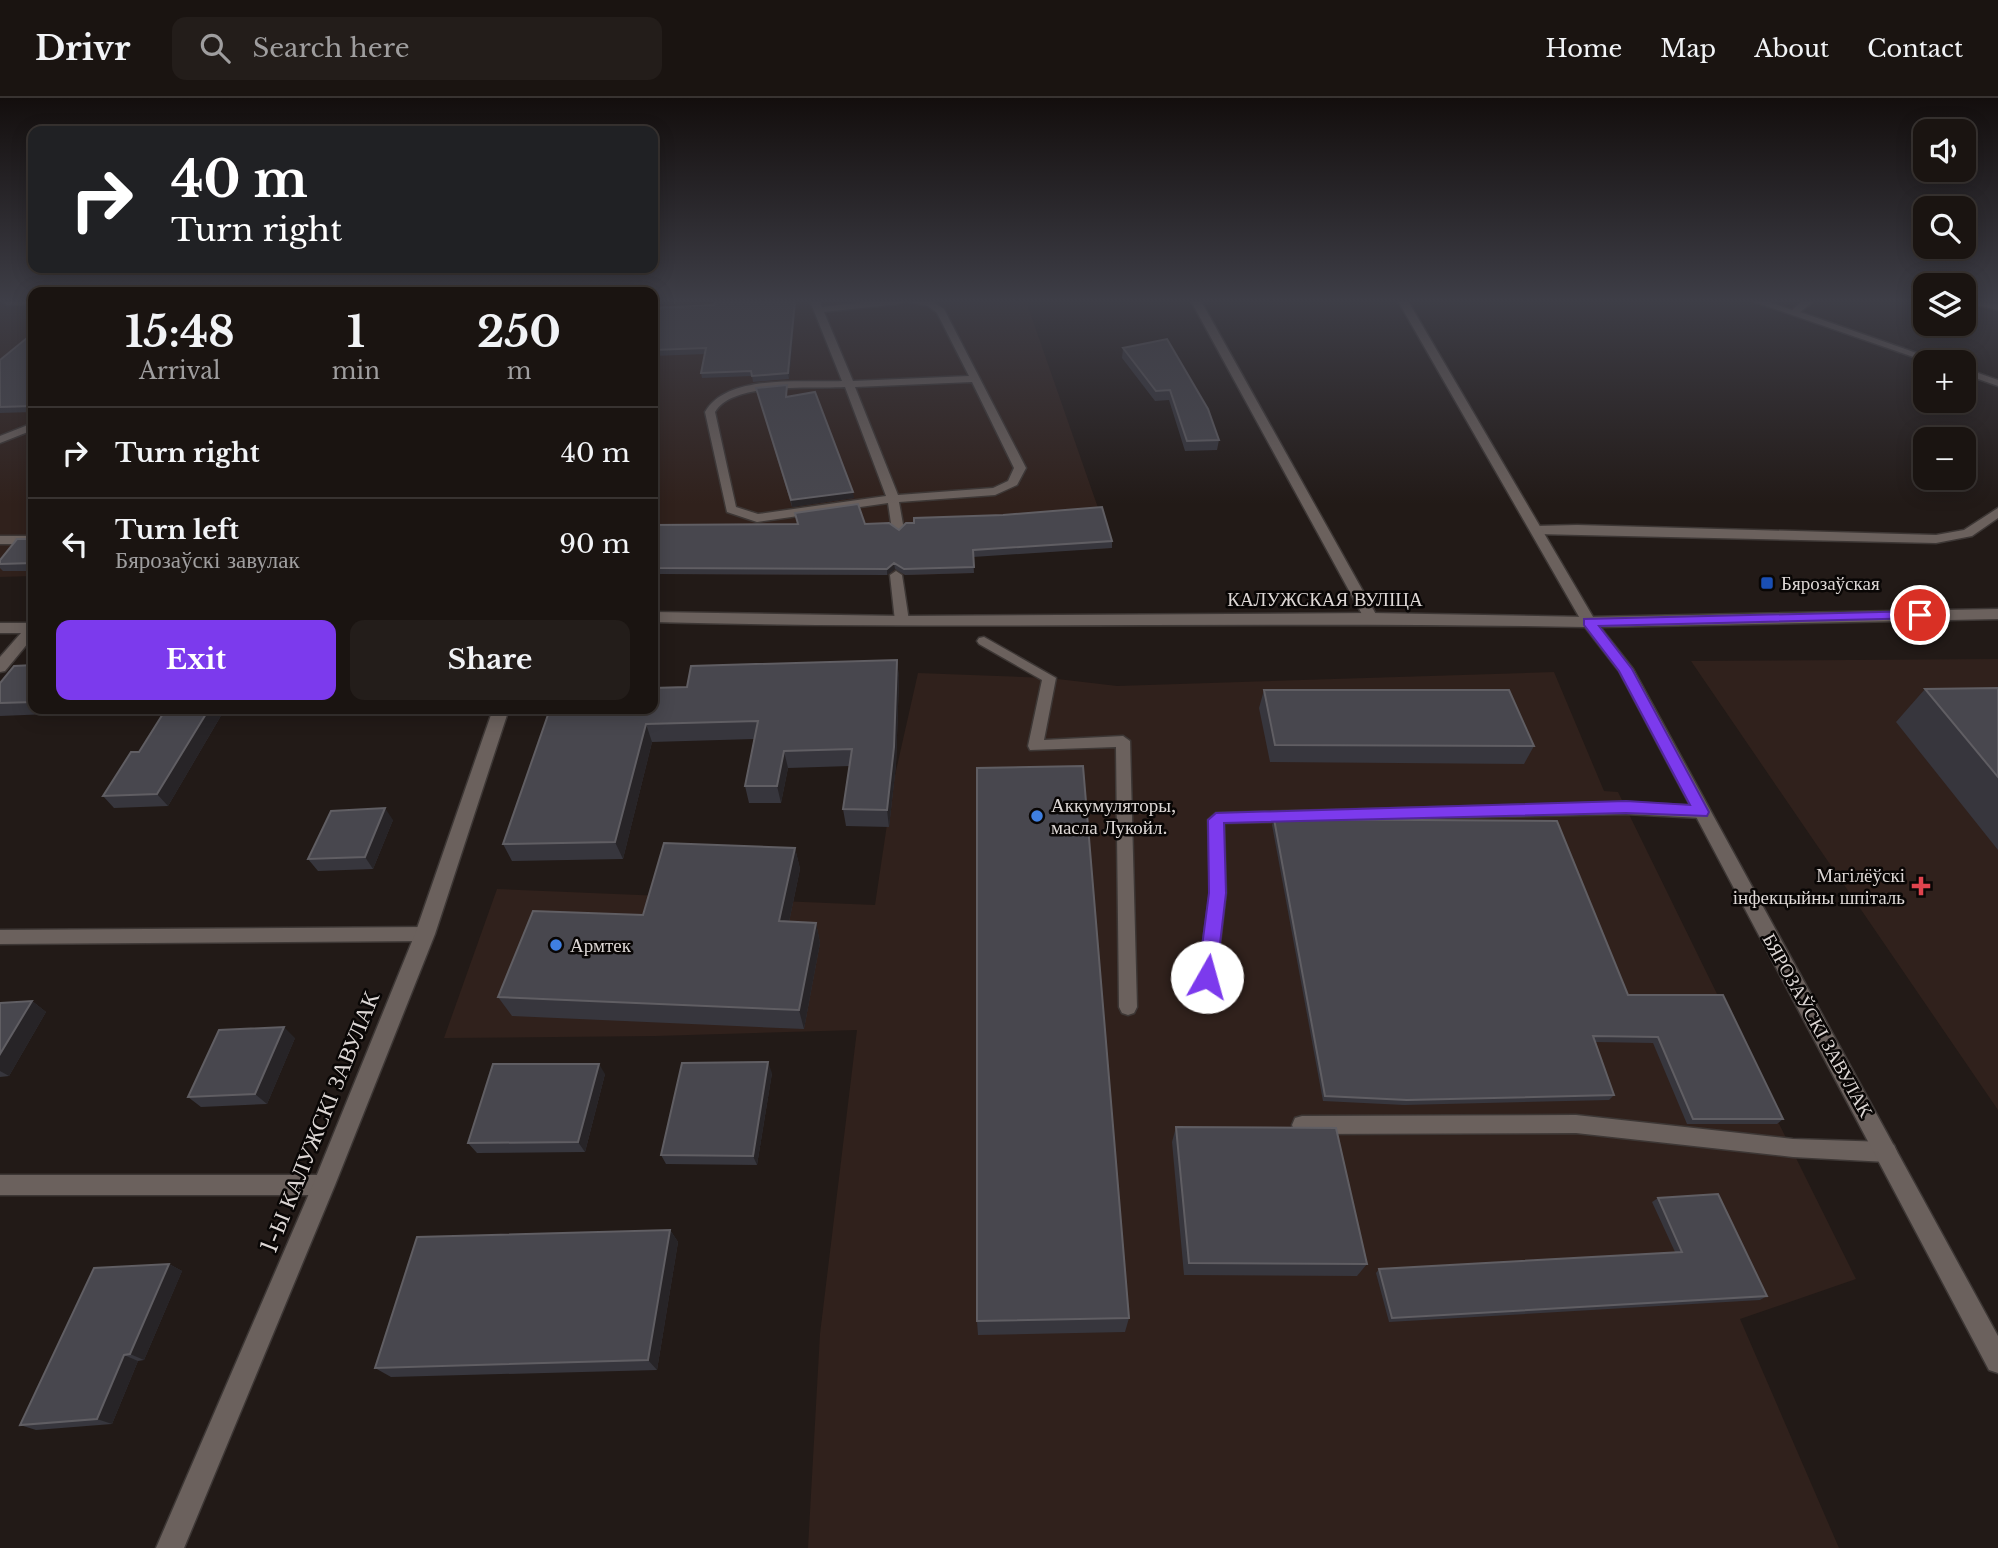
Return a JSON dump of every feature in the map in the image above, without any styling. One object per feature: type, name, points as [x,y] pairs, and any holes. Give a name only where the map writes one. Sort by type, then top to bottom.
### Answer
[{"type":"street","points":[[1233,369],[1371,618]]},
{"type":"street","name":"БЯРОЗАЎСКІ ЗАВУЛАК","points":[[1442,369],[1589,622],[1625,669],[1998,1361]]},
{"type":"street","name":"КАЛУЖСКАЯ ВУЛІЦА","points":[[658,617],[902,621],[1371,618],[1589,622],[1998,614]]},
{"type":"street","points":[[0,628],[28,628]]},
{"type":"street","points":[[0,667],[28,634]]},
{"type":"street","name":"1-Ы КАЛУЖСКІ ЗАВУЛАК","points":[[170,1548],[324,1185],[425,934],[499,714]]},
{"type":"lane","points":[[843,369],[893,499],[898,530]]},
{"type":"lane","points":[[970,369],[1020,468],[1013,483],[995,491],[893,499],[757,518],[731,509],[709,412],[714,403],[728,393],[749,388],[975,379]]},
{"type":"lane","points":[[1976,375],[1998,383]]},
{"type":"lane","points":[[0,440],[28,428]]},
{"type":"lane","points":[[1536,530],[1936,539],[1968,533],[1998,512]]},
{"type":"lane","points":[[0,540],[28,540]]},
{"type":"lane","points":[[895,575],[902,621]]},
{"type":"lane","points":[[984,641],[1049,678],[1035,746],[1123,741],[1128,1007]]},
{"type":"lane","points":[[1207,977],[1218,893],[1216,820],[1222,817],[1626,807],[1702,812]]},
{"type":"lane","points":[[0,937],[425,934]]},
{"type":"lane","points":[[1302,1125],[1576,1124],[1793,1148],[1886,1152]]},
{"type":"lane","points":[[0,1185],[324,1185]]},
{"type":"shaded area","points":[[0,369],[28,369],[28,576],[0,577]]},
{"type":"shaded area","points":[[658,369],[1050,369],[1112,548],[1009,554],[972,552],[974,573],[658,574]]},
{"type":"shaded area","name":"Магілёўскі інфекцыйны шпіталь","points":[[1998,659],[1998,1110],[1691,661]]},
{"type":"shaded area","points":[[1554,672],[1604,791],[1618,792],[1856,1279],[1740,1319],[1839,1548],[808,1548],[820,1334],[857,1030],[656,1036],[444,1038],[497,889],[875,905],[893,784],[918,673],[1049,678],[1117,686]]},
{"type":"building","points":[[0,369],[28,369],[28,406],[0,407]]},
{"type":"building","points":[[702,369],[788,369],[788,373],[752,376],[751,371],[701,373]]},
{"type":"building","points":[[1139,369],[1184,369],[1208,409],[1219,440],[1187,441],[1170,390],[1156,391]]},
{"type":"building","points":[[787,385],[786,397],[815,392],[853,492],[791,500],[756,388]]},
{"type":"building","points":[[858,504],[865,524],[889,523],[899,530],[906,523],[914,523],[914,518],[1003,515],[1102,507],[1112,541],[973,550],[974,567],[904,569],[894,563],[887,569],[658,568],[658,525],[798,524],[795,513]]},
{"type":"building","points":[[17,539],[28,539],[28,563],[0,564],[0,560]]},
{"type":"building","points":[[897,660],[894,747],[887,810],[843,809],[852,749],[784,751],[777,786],[745,786],[758,721],[646,724],[615,842],[503,844],[548,714],[658,714],[658,688],[687,687],[691,666]]},
{"type":"building","points":[[28,665],[28,702],[0,703],[0,683],[14,666]]},
{"type":"building","points":[[1998,688],[1998,777],[1925,689]]},
{"type":"building","points":[[1264,690],[1509,690],[1534,746],[1275,745]]},
{"type":"building","points":[[163,714],[206,714],[157,794],[103,796],[131,752],[139,752]]},
{"type":"building","points":[[1083,766],[1129,1318],[977,1321],[977,768]]},
{"type":"building","points":[[385,808],[365,857],[308,859],[331,811]]},
{"type":"building","points":[[1274,819],[1557,821],[1628,995],[1723,995],[1783,1119],[1693,1119],[1658,1037],[1593,1036],[1614,1095],[1407,1100],[1325,1096]]},
{"type":"building","points":[[664,843],[795,848],[779,921],[816,923],[799,1010],[498,997],[533,911],[643,915]]},
{"type":"building","points":[[32,1001],[0,1054],[0,1003]]},
{"type":"building","points":[[284,1027],[255,1094],[188,1097],[219,1030]]},
{"type":"building","points":[[768,1062],[753,1156],[661,1155],[682,1063]]},
{"type":"building","points":[[493,1064],[599,1064],[578,1142],[468,1143]]},
{"type":"building","points":[[1176,1127],[1336,1128],[1367,1264],[1189,1263]]},
{"type":"building","points":[[1718,1194],[1767,1296],[1392,1318],[1379,1269],[1682,1252],[1658,1198]]},
{"type":"building","points":[[670,1230],[648,1360],[375,1368],[417,1237]]},
{"type":"building","points":[[169,1264],[130,1354],[124,1355],[97,1419],[20,1425],[94,1268]]},
{"type":"place","name":"Бярозаўская","points":[[1767,583]]},
{"type":"place","name":"Аккумуляторы, масла Лукойл.","points":[[1037,816]]},
{"type":"place","name":"Магілёўскі інфекцыйны шпіталь","points":[[1921,886]]},
{"type":"place","name":"Армтек","points":[[556,945]]},
{"type":"route","points":[[1207,977],[1218,893],[1216,820],[1222,817],[1626,807],[1702,812],[1625,669],[1589,622],[1920,615]]}]
